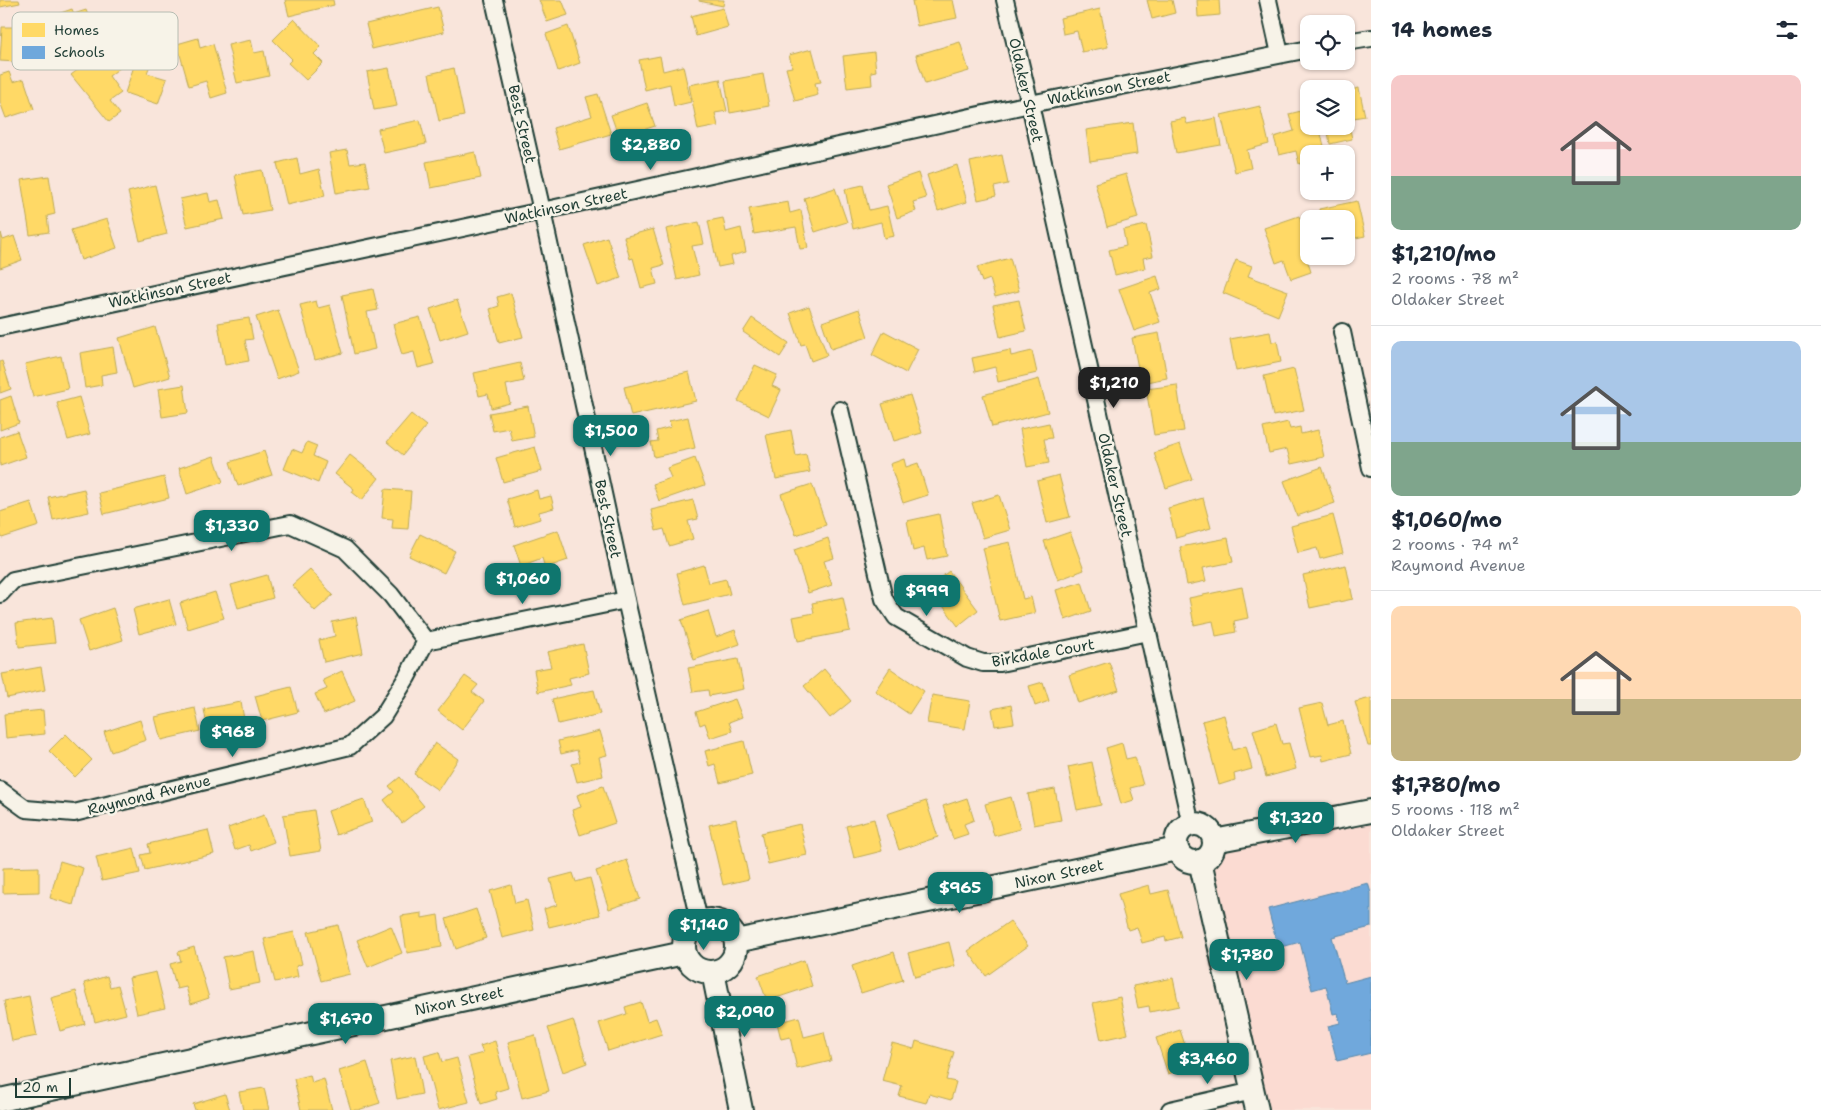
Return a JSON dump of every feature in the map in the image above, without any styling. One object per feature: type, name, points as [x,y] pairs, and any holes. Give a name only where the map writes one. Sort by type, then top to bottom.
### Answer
[{"type":"street","name":"Best Street","points":[[494,0],[626,600],[699,921]]},
{"type":"street","name":"Oldaker Street","points":[[1005,0],[1030,104],[1190,825]]},
{"type":"street","points":[[1268,0],[1280,54]]},
{"type":"street","points":[[1355,41],[1371,38]]},
{"type":"street","name":"Watkinson Street","points":[[0,327],[542,212],[1030,104],[1300,51]]},
{"type":"street","points":[[1342,332],[1371,468]]},
{"type":"street","name":"Birkdale Court","points":[[840,410],[884,599],[896,617],[967,658],[983,663],[1000,664],[1148,632]]},
{"type":"street","points":[[0,594],[13,580],[290,524],[345,549],[391,596],[426,641],[626,600]]},
{"type":"street","name":"Raymond Avenue","points":[[0,790],[26,809],[74,813],[350,746],[383,716],[426,641]]},
{"type":"street","points":[[1214,841],[1371,812]]},
{"type":"street","points":[[1197,824],[1205,827],[1210,831],[1214,841],[1211,853],[1200,861],[1194,862],[1183,857],[1177,849],[1176,840],[1180,832],[1190,825],[1197,824]]},
{"type":"street","name":"Nixon Street","points":[[736,941],[1177,849]]},
{"type":"street","points":[[1170,1110],[1255,1100],[1200,861]]},
{"type":"street","points":[[708,919],[722,922],[730,929],[736,941],[735,953],[731,961],[722,969],[713,972],[702,971],[695,968],[688,961],[684,953],[685,936],[691,926],[699,921],[708,919]]},
{"type":"street","name":"Nixon Street","points":[[0,1100],[684,953]]},
{"type":"street","points":[[713,972],[741,1110]]},
{"type":"shaded area","points":[[1371,824],[1371,1110],[1268,1110],[1212,870],[1230,846]]},
{"type":"building: Homes","points":[[0,0],[19,0],[20,3],[0,7]]},
{"type":"building: Homes","points":[[285,0],[333,0],[334,5],[289,16]]},
{"type":"building: Homes","points":[[539,0],[562,0],[568,15],[547,22]]},
{"type":"building: Homes","points":[[699,0],[724,0],[723,6]]},
{"type":"building: Homes","points":[[953,0],[957,18],[917,26],[912,1]]},
{"type":"building: Homes","points":[[1147,0],[1172,0],[1175,13],[1152,19]]},
{"type":"building: Homes","points":[[1197,0],[1219,0],[1220,15],[1198,17]]},
{"type":"building: Homes","points":[[438,7],[444,32],[372,49],[366,24]]},
{"type":"building: Homes","points":[[723,8],[728,27],[696,36],[691,16]]},
{"type":"building: Homes","points":[[1100,9],[1108,47],[1082,52],[1077,31],[1063,34],[1060,18]]},
{"type":"building: Homes","points":[[294,19],[321,47],[314,54],[323,63],[306,80],[288,63],[292,59],[273,40]]},
{"type":"building: Homes","points":[[568,26],[580,63],[558,71],[546,34]]},
{"type":"building: Homes","points":[[2,27],[12,27],[12,62],[0,61]]},
{"type":"building: Homes","points":[[198,38],[200,48],[213,44],[227,93],[211,98],[206,81],[189,86],[178,44]]},
{"type":"building: Homes","points":[[251,40],[254,53],[264,51],[269,76],[237,83],[228,45]]},
{"type":"building: Homes","points":[[960,42],[969,71],[925,84],[916,55]]},
{"type":"building: Homes","points":[[812,49],[821,82],[815,83],[818,95],[795,101],[786,68],[792,67],[789,55]]},
{"type":"building: Homes","points":[[874,52],[876,71],[871,72],[872,85],[847,88],[843,56]]},
{"type":"building: Homes","points":[[660,56],[663,71],[683,66],[691,102],[674,106],[670,84],[645,90],[639,60]]},
{"type":"building: Homes","points":[[389,68],[397,106],[374,110],[367,72]]},
{"type":"building: Homes","points":[[454,68],[464,116],[439,121],[429,74]]},
{"type":"building: Homes","points":[[77,70],[117,70],[109,76],[121,93],[110,101],[120,114],[109,122],[71,75]]},
{"type":"building: Homes","points":[[133,70],[148,70],[147,73],[167,79],[158,104],[125,93]]},
{"type":"building: Homes","points":[[9,72],[13,82],[24,79],[34,109],[6,118],[0,102],[0,75]]},
{"type":"building: Homes","points":[[763,74],[769,106],[730,113],[725,81]]},
{"type":"building: Homes","points":[[720,79],[727,111],[715,113],[718,126],[698,130],[689,85]]},
{"type":"building: Homes","points":[[1359,88],[1365,116],[1355,118],[1355,89]]},
{"type":"building: Homes","points":[[598,94],[611,134],[559,149],[553,128],[592,116],[586,97]]},
{"type":"building: Homes","points":[[647,103],[655,126],[619,138],[611,115]]},
{"type":"building: Homes","points":[[1260,106],[1269,144],[1247,150],[1251,168],[1235,172],[1221,115]]},
{"type":"building: Homes","points":[[1300,111],[1300,135],[1321,135],[1324,145],[1300,145],[1299,164],[1296,151],[1279,155],[1274,137],[1294,131],[1289,114]]},
{"type":"building: Homes","points":[[1185,118],[1187,124],[1216,118],[1221,145],[1176,153],[1170,121]]},
{"type":"building: Homes","points":[[420,120],[426,144],[384,153],[378,129]]},
{"type":"building: Homes","points":[[1133,123],[1137,154],[1090,161],[1086,130]]},
{"type":"building: Homes","points":[[1328,135],[1351,135],[1352,139],[1330,144]]},
{"type":"building: Homes","points":[[347,150],[350,164],[365,162],[370,187],[336,193],[329,153]]},
{"type":"building: Homes","points":[[475,152],[481,178],[431,188],[426,162]]},
{"type":"building: Homes","points":[[1002,155],[1008,184],[994,187],[996,196],[978,200],[970,162]]},
{"type":"building: Homes","points":[[297,158],[300,174],[319,169],[325,196],[287,205],[277,163]]},
{"type":"building: Homes","points":[[957,165],[967,202],[938,211],[927,175]]},
{"type":"building: Homes","points":[[262,170],[270,210],[243,215],[235,175]]},
{"type":"building: Homes","points":[[918,173],[926,198],[913,202],[916,211],[897,218],[886,184]]},
{"type":"building: Homes","points":[[1126,174],[1138,218],[1107,227],[1095,183]]},
{"type":"building: Homes","points":[[49,176],[55,214],[47,216],[49,232],[30,235],[21,180]]},
{"type":"building: Homes","points":[[155,185],[167,234],[140,241],[128,192]]},
{"type":"building: Homes","points":[[863,185],[869,210],[887,206],[894,236],[884,238],[881,222],[853,229],[845,189]]},
{"type":"building: Homes","points":[[835,188],[847,222],[815,232],[804,198]]},
{"type":"building: Homes","points":[[208,193],[210,202],[219,200],[224,219],[187,227],[180,199]]},
{"type":"building: Homes","points":[[1357,201],[1365,236],[1355,238],[1355,210],[1319,209]]},
{"type":"building: Homes","points":[[788,202],[790,213],[801,210],[808,248],[800,249],[796,227],[754,234],[749,209]]},
{"type":"building: Homes","points":[[1299,216],[1300,265],[1309,265],[1311,272],[1291,279],[1284,260],[1276,263],[1264,228]]},
{"type":"building: Homes","points":[[723,218],[726,232],[741,228],[746,252],[731,256],[733,264],[718,267],[708,221]]},
{"type":"building: Homes","points":[[107,219],[117,248],[81,260],[71,230]]},
{"type":"building: Homes","points":[[699,222],[704,244],[692,246],[699,275],[677,280],[666,229]]},
{"type":"building: Homes","points":[[1146,225],[1153,256],[1143,258],[1145,268],[1115,275],[1109,250],[1126,246],[1123,230]]},
{"type":"building: Homes","points":[[653,229],[664,265],[653,268],[657,284],[641,288],[633,258],[630,259],[624,237]]},
{"type":"building: Homes","points":[[1,233],[3,240],[14,236],[22,260],[0,268]]},
{"type":"building: Homes","points":[[607,237],[621,278],[598,286],[584,245]]},
{"type":"building: Homes","points":[[1010,258],[1019,291],[995,297],[990,279],[982,282],[977,267]]},
{"type":"building: Homes","points":[[1236,260],[1252,266],[1248,276],[1288,291],[1278,316],[1223,293]]},
{"type":"building: Homes","points":[[1157,276],[1161,289],[1150,293],[1160,322],[1134,331],[1119,289]]},
{"type":"building: Homes","points":[[373,289],[378,310],[367,312],[375,349],[354,354],[342,295]]},
{"type":"building: Homes","points":[[511,293],[523,337],[499,343],[490,309],[499,306],[497,297]]},
{"type":"building: Homes","points":[[457,300],[468,331],[440,340],[430,309]]},
{"type":"building: Homes","points":[[1019,300],[1026,331],[1000,337],[993,305]]},
{"type":"building: Homes","points":[[316,301],[318,308],[330,305],[343,353],[315,360],[300,305]]},
{"type":"building: Homes","points":[[809,306],[827,355],[811,361],[805,344],[801,345],[790,313]]},
{"type":"building: Homes","points":[[859,309],[868,337],[831,349],[822,322]]},
{"type":"building: Homes","points":[[278,310],[299,371],[277,379],[256,317]]},
{"type":"building: Homes","points":[[420,317],[434,364],[418,368],[414,352],[402,355],[393,324]]},
{"type":"building: Homes","points":[[249,318],[253,339],[245,340],[249,361],[225,365],[218,323]]},
{"type":"building: Homes","points":[[752,318],[789,343],[780,357],[743,332]]},
{"type":"building: Homes","points":[[155,327],[170,377],[133,388],[119,338]]},
{"type":"building: Homes","points":[[884,331],[918,349],[906,373],[872,355]]},
{"type":"building: Homes","points":[[1270,332],[1272,342],[1277,341],[1281,362],[1236,371],[1230,339]]},
{"type":"building: Homes","points":[[1159,333],[1167,378],[1141,383],[1132,338]]},
{"type":"building: Homes","points":[[113,347],[117,372],[101,375],[102,385],[85,388],[80,353]]},
{"type":"building: Homes","points":[[1010,350],[1011,356],[1032,351],[1037,373],[998,382],[995,367],[975,372],[972,358]]},
{"type":"building: Homes","points":[[61,356],[68,389],[33,397],[25,364]]},
{"type":"building: Homes","points":[[2,361],[11,389],[0,393],[0,362]]},
{"type":"building: Homes","points":[[520,363],[524,381],[506,385],[510,403],[491,408],[488,394],[479,396],[474,373]]},
{"type":"building: Homes","points":[[755,365],[777,375],[772,386],[781,390],[769,416],[738,401]]},
{"type":"building: Homes","points":[[1294,369],[1304,410],[1273,416],[1264,376]]},
{"type":"building: Homes","points":[[689,372],[696,401],[631,416],[624,387]]},
{"type":"building: Homes","points":[[1039,379],[1048,412],[992,427],[983,395]]},
{"type":"building: Homes","points":[[184,385],[188,413],[162,417],[158,389]]},
{"type":"building: Homes","points":[[1177,385],[1184,431],[1154,435],[1146,389]]},
{"type":"building: Homes","points":[[910,395],[922,433],[894,441],[882,404]]},
{"type":"building: Homes","points":[[11,396],[19,423],[0,430],[0,400]]},
{"type":"building: Homes","points":[[79,397],[90,434],[68,440],[57,403]]},
{"type":"building: Homes","points":[[528,406],[534,437],[512,441],[509,428],[493,431],[489,413]]},
{"type":"building: Homes","points":[[411,414],[426,426],[403,455],[387,442]]},
{"type":"building: Homes","points":[[688,417],[695,448],[654,457],[651,442],[658,441],[656,431],[671,427],[669,421]]},
{"type":"building: Homes","points":[[1288,422],[1290,429],[1300,427],[1301,434],[1318,430],[1324,457],[1291,464],[1287,449],[1269,453],[1263,428]]},
{"type":"building: Homes","points":[[1049,423],[1052,438],[1044,439],[1049,463],[1027,467],[1020,429]]},
{"type":"building: Homes","points":[[791,430],[796,456],[806,454],[810,472],[776,479],[766,435]]},
{"type":"building: Homes","points":[[17,431],[26,457],[0,466],[0,437]]},
{"type":"building: Homes","points":[[307,442],[317,446],[313,456],[326,462],[318,483],[284,469],[292,449],[302,453]]},
{"type":"building: Homes","points":[[1180,444],[1192,479],[1166,488],[1154,453]]},
{"type":"building: Homes","points":[[535,447],[542,471],[503,482],[496,458]]},
{"type":"building: Homes","points":[[264,451],[272,475],[238,486],[230,462]]},
{"type":"building: Homes","points":[[350,455],[379,478],[362,500],[352,492],[354,489],[335,474]]},
{"type":"building: Homes","points":[[214,456],[223,482],[187,494],[179,468]]},
{"type":"building: Homes","points":[[695,458],[705,485],[659,501],[653,484],[671,478],[667,468]]},
{"type":"building: Homes","points":[[904,459],[906,467],[918,463],[928,495],[903,503],[890,464]]},
{"type":"building: Homes","points":[[1322,467],[1335,503],[1297,516],[1284,481]]},
{"type":"building: Homes","points":[[1059,475],[1070,517],[1047,523],[1037,481]]},
{"type":"building: Homes","points":[[164,477],[169,498],[104,514],[99,493]]},
{"type":"building: Homes","points":[[812,484],[826,525],[796,535],[781,494]]},
{"type":"building: Homes","points":[[84,489],[89,512],[53,520],[48,497]]},
{"type":"building: Homes","points":[[385,489],[411,491],[408,529],[392,528],[393,519],[382,518]]},
{"type":"building: Homes","points":[[537,490],[539,499],[551,496],[554,508],[539,512],[540,519],[515,527],[507,499]]},
{"type":"building: Homes","points":[[999,495],[1010,530],[983,538],[972,503]]},
{"type":"building: Homes","points":[[1203,498],[1211,528],[1176,538],[1168,508]]},
{"type":"building: Homes","points":[[693,500],[698,519],[688,521],[693,539],[669,546],[664,529],[656,531],[651,510]]},
{"type":"building: Homes","points":[[31,502],[39,526],[2,538],[0,533],[0,512]]},
{"type":"building: Homes","points":[[939,514],[947,556],[927,560],[924,548],[913,551],[907,521]]},
{"type":"building: Homes","points":[[1333,515],[1343,553],[1320,559],[1317,548],[1298,553],[1291,526]]},
{"type":"building: Homes","points":[[558,530],[568,560],[545,568],[542,558],[521,566],[514,545]]},
{"type":"building: Homes","points":[[1070,532],[1084,570],[1058,580],[1044,541]]},
{"type":"building: Homes","points":[[420,534],[455,551],[444,573],[409,556]]},
{"type":"building: Homes","points":[[828,538],[834,558],[824,561],[832,585],[808,593],[794,550]]},
{"type":"building: Homes","points":[[1228,538],[1233,562],[1203,568],[1206,581],[1187,585],[1180,547]]},
{"type":"building: Homes","points":[[1010,542],[1023,599],[1031,597],[1035,613],[1000,621],[983,548]]},
{"type":"building: Homes","points":[[704,565],[709,583],[726,579],[730,594],[685,605],[677,573]]},
{"type":"building: Homes","points":[[1346,565],[1353,599],[1310,608],[1303,575]]},
{"type":"building: Homes","points":[[310,569],[333,595],[315,611],[292,585]]},
{"type":"building: Homes","points":[[949,571],[978,610],[958,626],[929,587]]},
{"type":"building: Homes","points":[[267,575],[273,598],[238,608],[231,585]]},
{"type":"building: Homes","points":[[1082,582],[1091,611],[1065,620],[1056,590]]},
{"type":"building: Homes","points":[[1242,587],[1248,618],[1234,621],[1236,632],[1216,636],[1213,621],[1194,625],[1189,598]]},
{"type":"building: Homes","points":[[215,592],[224,618],[188,629],[180,603]]},
{"type":"building: Homes","points":[[843,597],[850,631],[798,641],[793,617],[814,613],[812,603]]},
{"type":"building: Homes","points":[[169,599],[176,624],[139,634],[133,609]]},
{"type":"building: Homes","points":[[113,608],[123,640],[89,651],[79,620]]},
{"type":"building: Homes","points":[[708,611],[716,637],[735,630],[740,644],[694,660],[681,620]]},
{"type":"building: Homes","points":[[356,617],[363,653],[324,662],[319,640],[335,636],[332,622]]},
{"type":"building: Homes","points":[[52,618],[55,643],[19,647],[16,623]]},
{"type":"building: Homes","points":[[583,644],[589,673],[569,678],[571,685],[538,692],[534,670],[551,667],[547,652]]},
{"type":"building: Homes","points":[[738,659],[744,689],[709,696],[708,690],[693,692],[688,668]]},
{"type":"building: Homes","points":[[1109,662],[1119,690],[1078,703],[1069,675]]},
{"type":"building: Homes","points":[[41,667],[45,690],[7,698],[2,674]]},
{"type":"building: Homes","points":[[890,668],[924,691],[909,714],[875,691]]},
{"type":"building: Homes","points":[[824,669],[851,701],[830,718],[804,686]]},
{"type":"building: Homes","points":[[342,671],[355,701],[324,714],[315,694],[327,689],[323,680]]},
{"type":"building: Homes","points":[[465,676],[478,685],[472,692],[484,701],[462,730],[438,711]]},
{"type":"building: Homes","points":[[1043,682],[1049,701],[1035,706],[1029,686]]},
{"type":"building: Homes","points":[[291,687],[298,712],[262,721],[255,696]]},
{"type":"building: Homes","points":[[594,690],[600,714],[558,724],[552,699]]},
{"type":"building: Homes","points":[[932,695],[970,701],[965,729],[927,723]]},
{"type":"building: Homes","points":[[1371,698],[1371,746],[1368,746],[1355,702]]},
{"type":"building: Homes","points":[[735,699],[742,717],[729,722],[732,731],[710,738],[705,723],[700,725],[696,712]]},
{"type":"building: Homes","points":[[241,702],[245,725],[208,732],[204,709]]},
{"type":"building: Homes","points":[[1322,703],[1328,725],[1343,721],[1351,754],[1323,761],[1322,755],[1311,757],[1299,708]]},
{"type":"building: Homes","points":[[1011,705],[1014,723],[995,726],[992,709]]},
{"type":"building: Homes","points":[[195,708],[200,731],[161,740],[155,717]]},
{"type":"building: Homes","points":[[43,710],[45,734],[6,738],[4,714]]},
{"type":"building: Homes","points":[[1224,715],[1233,750],[1246,746],[1252,769],[1234,774],[1235,780],[1219,785],[1202,721]]},
{"type":"building: Homes","points":[[140,720],[146,740],[111,752],[104,732]]},
{"type":"building: Homes","points":[[1276,723],[1282,744],[1289,743],[1296,769],[1266,777],[1253,730]]},
{"type":"building: Homes","points":[[600,731],[607,755],[599,757],[603,776],[577,782],[572,764],[580,762],[577,750],[561,754],[558,741]]},
{"type":"building: Homes","points":[[66,734],[92,760],[75,777],[49,751]]},
{"type":"building: Homes","points":[[744,741],[752,775],[720,783],[715,764],[709,766],[705,751]]},
{"type":"building: Homes","points":[[435,743],[458,759],[438,790],[414,774]]},
{"type":"building: Homes","points":[[1122,743],[1126,759],[1135,757],[1143,785],[1130,788],[1134,800],[1121,804],[1106,748]]},
{"type":"building: Homes","points":[[1092,762],[1101,805],[1077,810],[1068,767]]},
{"type":"building: Homes","points":[[400,777],[424,806],[402,823],[384,800],[394,792],[389,786]]},
{"type":"building: Homes","points":[[603,786],[615,823],[580,835],[572,810],[581,807],[577,795]]},
{"type":"building: Homes","points":[[1055,789],[1061,820],[1034,825],[1028,794]]},
{"type":"building: Homes","points":[[1011,797],[1020,829],[994,836],[985,804]]},
{"type":"building: Homes","points":[[967,798],[974,820],[964,824],[968,834],[953,839],[943,806]]},
{"type":"building: Homes","points":[[364,799],[372,822],[336,835],[328,811]]},
{"type":"building: Homes","points":[[926,801],[938,837],[899,850],[887,814]]},
{"type":"building: Homes","points":[[314,810],[321,851],[290,856],[283,815]]},
{"type":"building: Homes","points":[[264,815],[274,842],[251,851],[249,845],[235,850],[228,828]]},
{"type":"building: Homes","points":[[736,819],[749,879],[723,885],[709,825]]},
{"type":"building: Homes","points":[[874,819],[882,851],[854,858],[846,826]]},
{"type":"building: Homes","points":[[800,824],[807,855],[768,864],[761,833]]},
{"type":"building: Homes","points":[[208,830],[214,854],[145,870],[141,855],[150,853],[148,844]]},
{"type":"building: Homes","points":[[134,848],[140,873],[102,881],[96,857]]},
{"type":"building: Homes","points":[[627,860],[640,899],[609,909],[596,871]]},
{"type":"building: Homes","points":[[60,861],[83,868],[73,905],[50,898]]},
{"type":"building: Homes","points":[[39,867],[39,892],[3,893],[3,868]]},
{"type":"building: Homes","points":[[573,873],[576,882],[590,878],[600,915],[549,927],[544,909],[557,905],[550,879]]},
{"type":"building: Homes","points":[[511,885],[515,903],[527,900],[534,930],[502,938],[490,891]]},
{"type":"building: Homes","points":[[1149,885],[1151,894],[1168,890],[1181,937],[1166,941],[1165,937],[1142,943],[1137,927],[1128,930],[1118,894]]},
{"type":"building: Homes","points":[[476,909],[486,938],[456,949],[446,919]]},
{"type":"building: Homes","points":[[422,913],[422,918],[438,915],[442,947],[407,953],[401,916]]},
{"type":"building: Homes","points":[[1010,921],[1028,946],[986,976],[968,951]]},
{"type":"building: Homes","points":[[338,925],[350,974],[321,981],[308,932]]},
{"type":"building: Homes","points":[[391,926],[402,953],[368,967],[357,940]]},
{"type":"building: Homes","points":[[294,932],[302,964],[296,966],[298,977],[275,982],[264,939]]},
{"type":"building: Homes","points":[[949,942],[955,966],[915,977],[908,953]]},
{"type":"building: Homes","points":[[194,947],[209,998],[191,1004],[186,987],[177,989],[170,964],[181,961],[178,952]]},
{"type":"building: Homes","points":[[254,951],[260,983],[229,989],[223,957]]},
{"type":"building: Homes","points":[[894,952],[903,980],[861,993],[852,966]]},
{"type":"building: Homes","points":[[804,960],[812,986],[767,1001],[758,976]]},
{"type":"building: Homes","points":[[156,972],[165,1008],[137,1014],[129,978]]},
{"type":"building: Homes","points":[[107,976],[110,987],[118,985],[126,1014],[95,1022],[84,983]]},
{"type":"building: Homes","points":[[1173,978],[1179,1006],[1150,1012],[1149,1006],[1138,1008],[1133,986]]},
{"type":"building: Homes","points":[[76,991],[85,1024],[60,1031],[51,998]]},
{"type":"building: Homes","points":[[29,996],[37,1036],[12,1041],[4,1001]]},
{"type":"building: Homes","points":[[1120,997],[1128,1034],[1101,1040],[1093,1003]]},
{"type":"building: Homes","points":[[641,1002],[647,1021],[656,1018],[662,1034],[608,1051],[599,1023],[627,1014],[625,1007]]},
{"type":"building: Homes","points":[[799,1017],[804,1037],[824,1032],[831,1061],[797,1069],[790,1037],[781,1039],[777,1023]]},
{"type":"building: Homes","points":[[573,1020],[587,1063],[563,1072],[548,1028]]},
{"type":"building: Homes","points":[[1180,1030],[1192,1066],[1168,1074],[1156,1038]]},
{"type":"building: Homes","points":[[535,1035],[549,1091],[522,1098],[508,1042]]},
{"type":"building: Homes","points":[[495,1041],[508,1088],[495,1092],[497,1099],[481,1104],[468,1057],[483,1053],[480,1046]]},
{"type":"building: Homes","points":[[916,1041],[954,1052],[946,1080],[956,1082],[951,1100],[929,1094],[926,1103],[899,1096],[902,1086],[882,1081],[892,1043],[914,1049]]},
{"type":"building: Homes","points":[[439,1052],[442,1062],[457,1058],[469,1102],[438,1110],[424,1056]]},
{"type":"building: Homes","points":[[415,1056],[422,1094],[397,1099],[390,1061]]},
{"type":"building: Homes","points":[[367,1062],[380,1103],[358,1110],[351,1110],[339,1071]]},
{"type":"building: Homes","points":[[310,1075],[312,1083],[324,1079],[332,1110],[301,1110],[294,1079]]},
{"type":"building: Homes","points":[[264,1088],[269,1110],[243,1110],[239,1092]]},
{"type":"building: Homes","points":[[225,1094],[230,1110],[195,1110],[193,1104]]},
{"type":"building: Schools","points":[[1368,883],[1371,893],[1371,927],[1332,937],[1345,983],[1371,976],[1371,1053],[1337,1061],[1328,1026],[1340,1023],[1338,1013],[1333,1014],[1326,986],[1312,990],[1300,942],[1278,948],[1268,909]]}]
